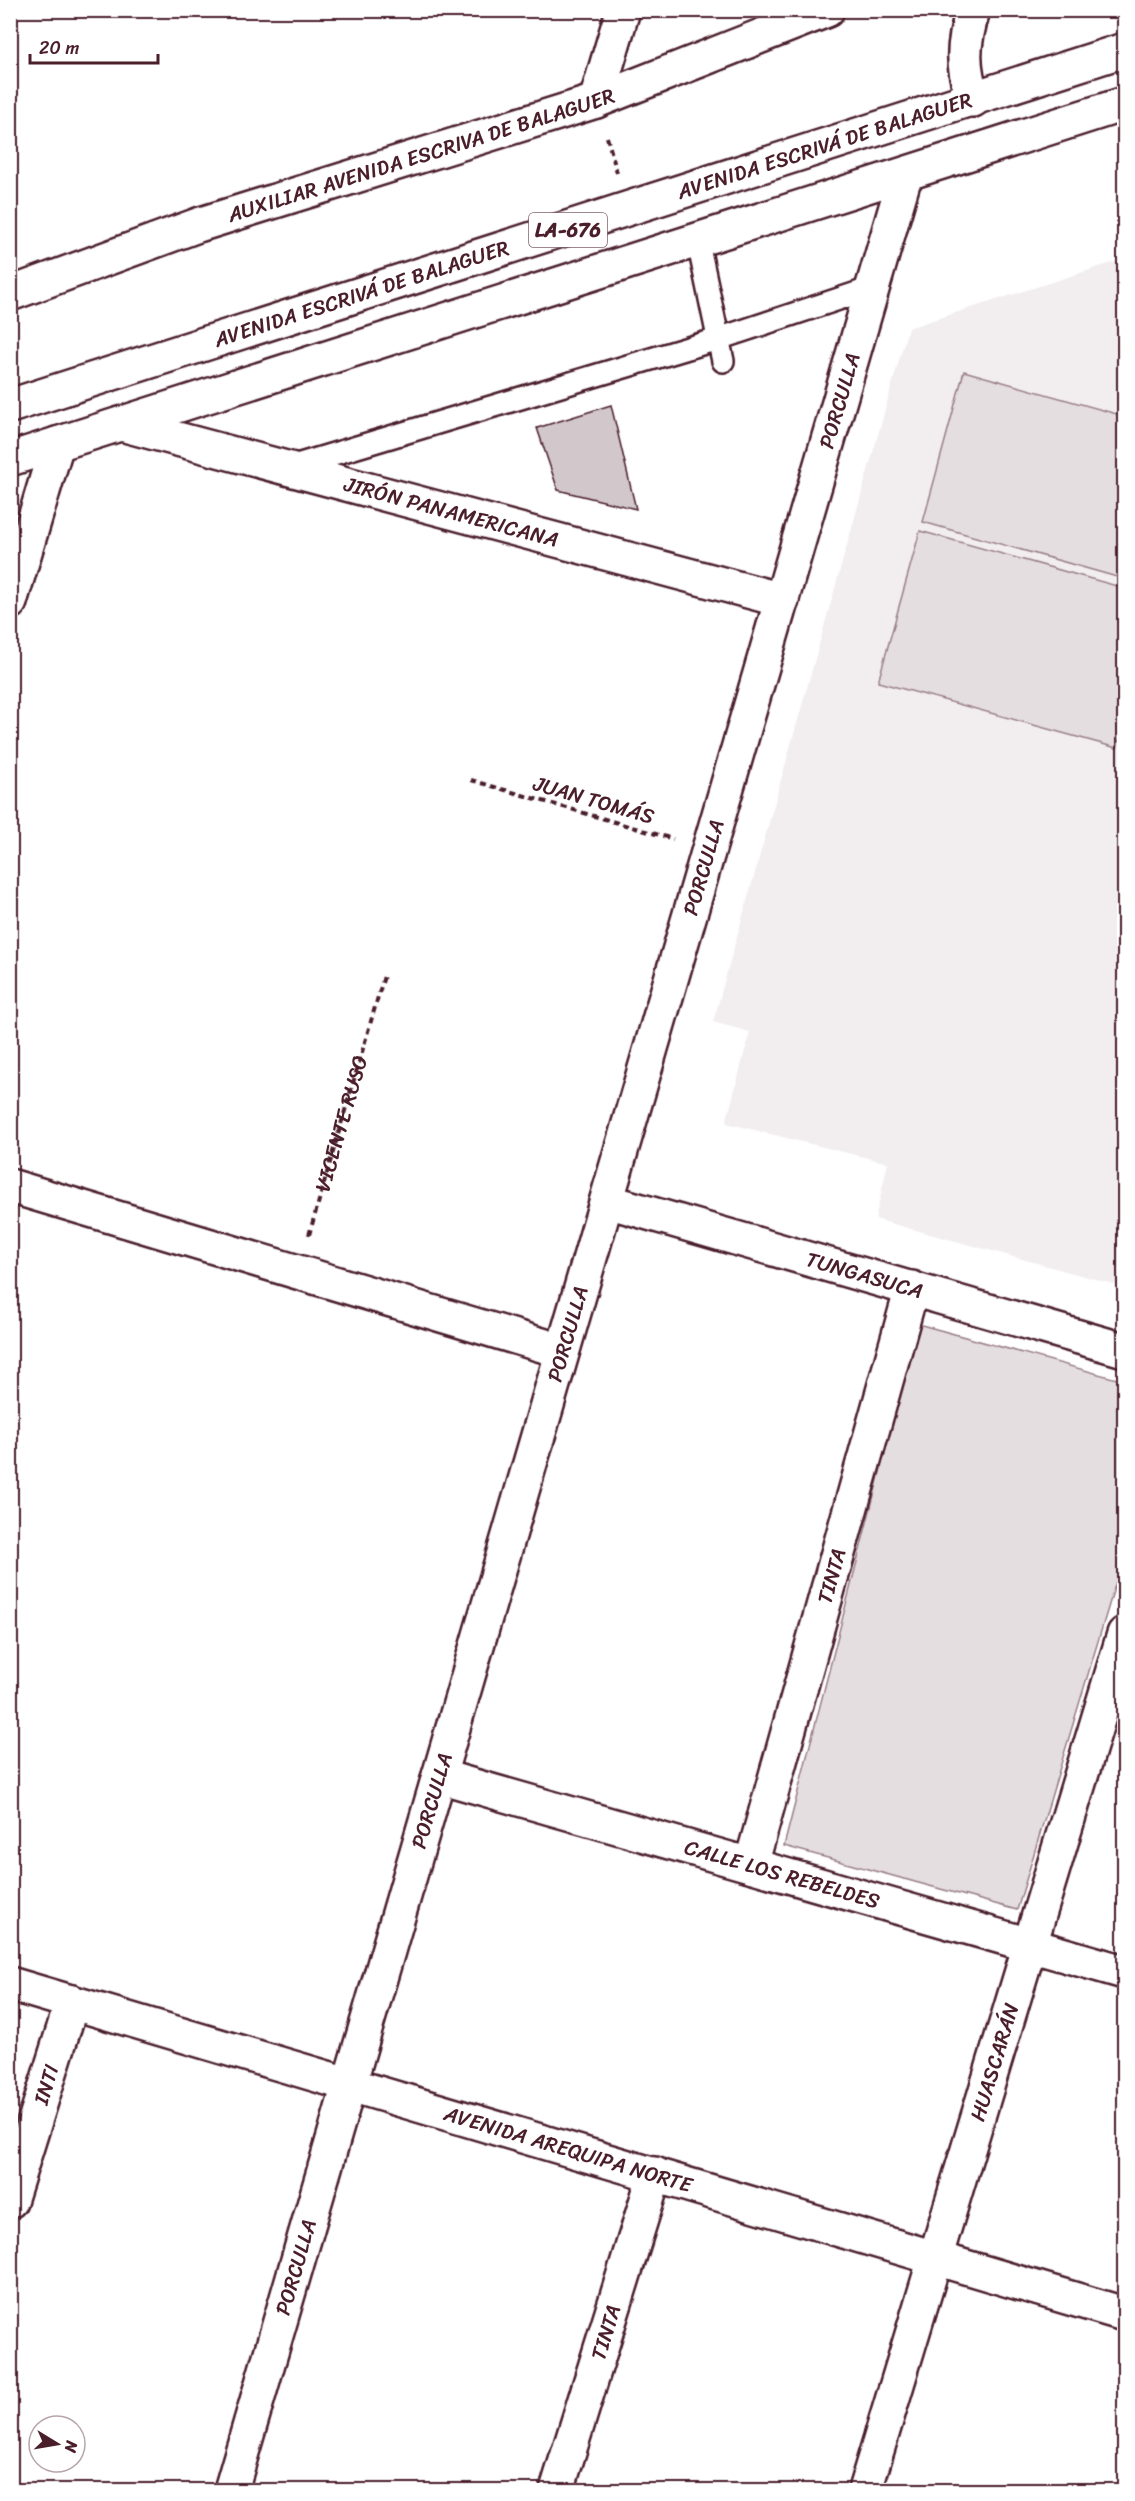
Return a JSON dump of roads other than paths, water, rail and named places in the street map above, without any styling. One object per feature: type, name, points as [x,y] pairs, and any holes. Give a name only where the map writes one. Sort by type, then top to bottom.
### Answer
[{"type":"street","points":[[596,100],[623,10]]},
{"type":"street","name":"AUXILIAR AVENIDA ESCRIVA DE BALAGUER","points":[[10,294],[198,225],[596,100],[827,10]]},
{"type":"street","points":[[973,10],[965,36],[963,69],[973,100]]},
{"type":"street","name":"AVENIDA ESCRIVÁ DE BALAGUER","points":[[10,406],[628,211],[1125,50]]},
{"type":"street","name":"LA-676","points":[[10,459],[698,242],[1125,104]]},
{"type":"street","name":"PORCULLA","points":[[231,2490],[905,176]]},
{"type":"street","name":"JIRÓN PANAMERICANA","points":[[121,424],[782,600]]},
{"type":"street","points":[[10,602],[23,525],[57,444]]},
{"type":"street","points":[[10,1186],[562,1351]]},
{"type":"street","name":"TUNGASUCA","points":[[607,1201],[1125,1350]]},
{"type":"street","name":"TINTA","points":[[751,1865],[912,1288]]},
{"type":"street","name":"HUASCARÁN","points":[[865,2490],[1030,1943],[1118,1679],[1125,1634]]},
{"type":"street","name":"CALLE LOS REBELDES","points":[[439,1776],[1125,1972]]},
{"type":"street","name":"AVENIDA AREQUIPA NORTE","points":[[10,1984],[1125,2314]]},
{"type":"street","name":"INTI","points":[[10,2201],[72,2002]]},
{"type":"street","name":"TINTA","points":[[557,2490],[656,2174]]},
{"type":"lane","points":[[698,242],[723,361]]},
{"type":"lane","points":[[287,468],[718,339],[872,288]]}]
